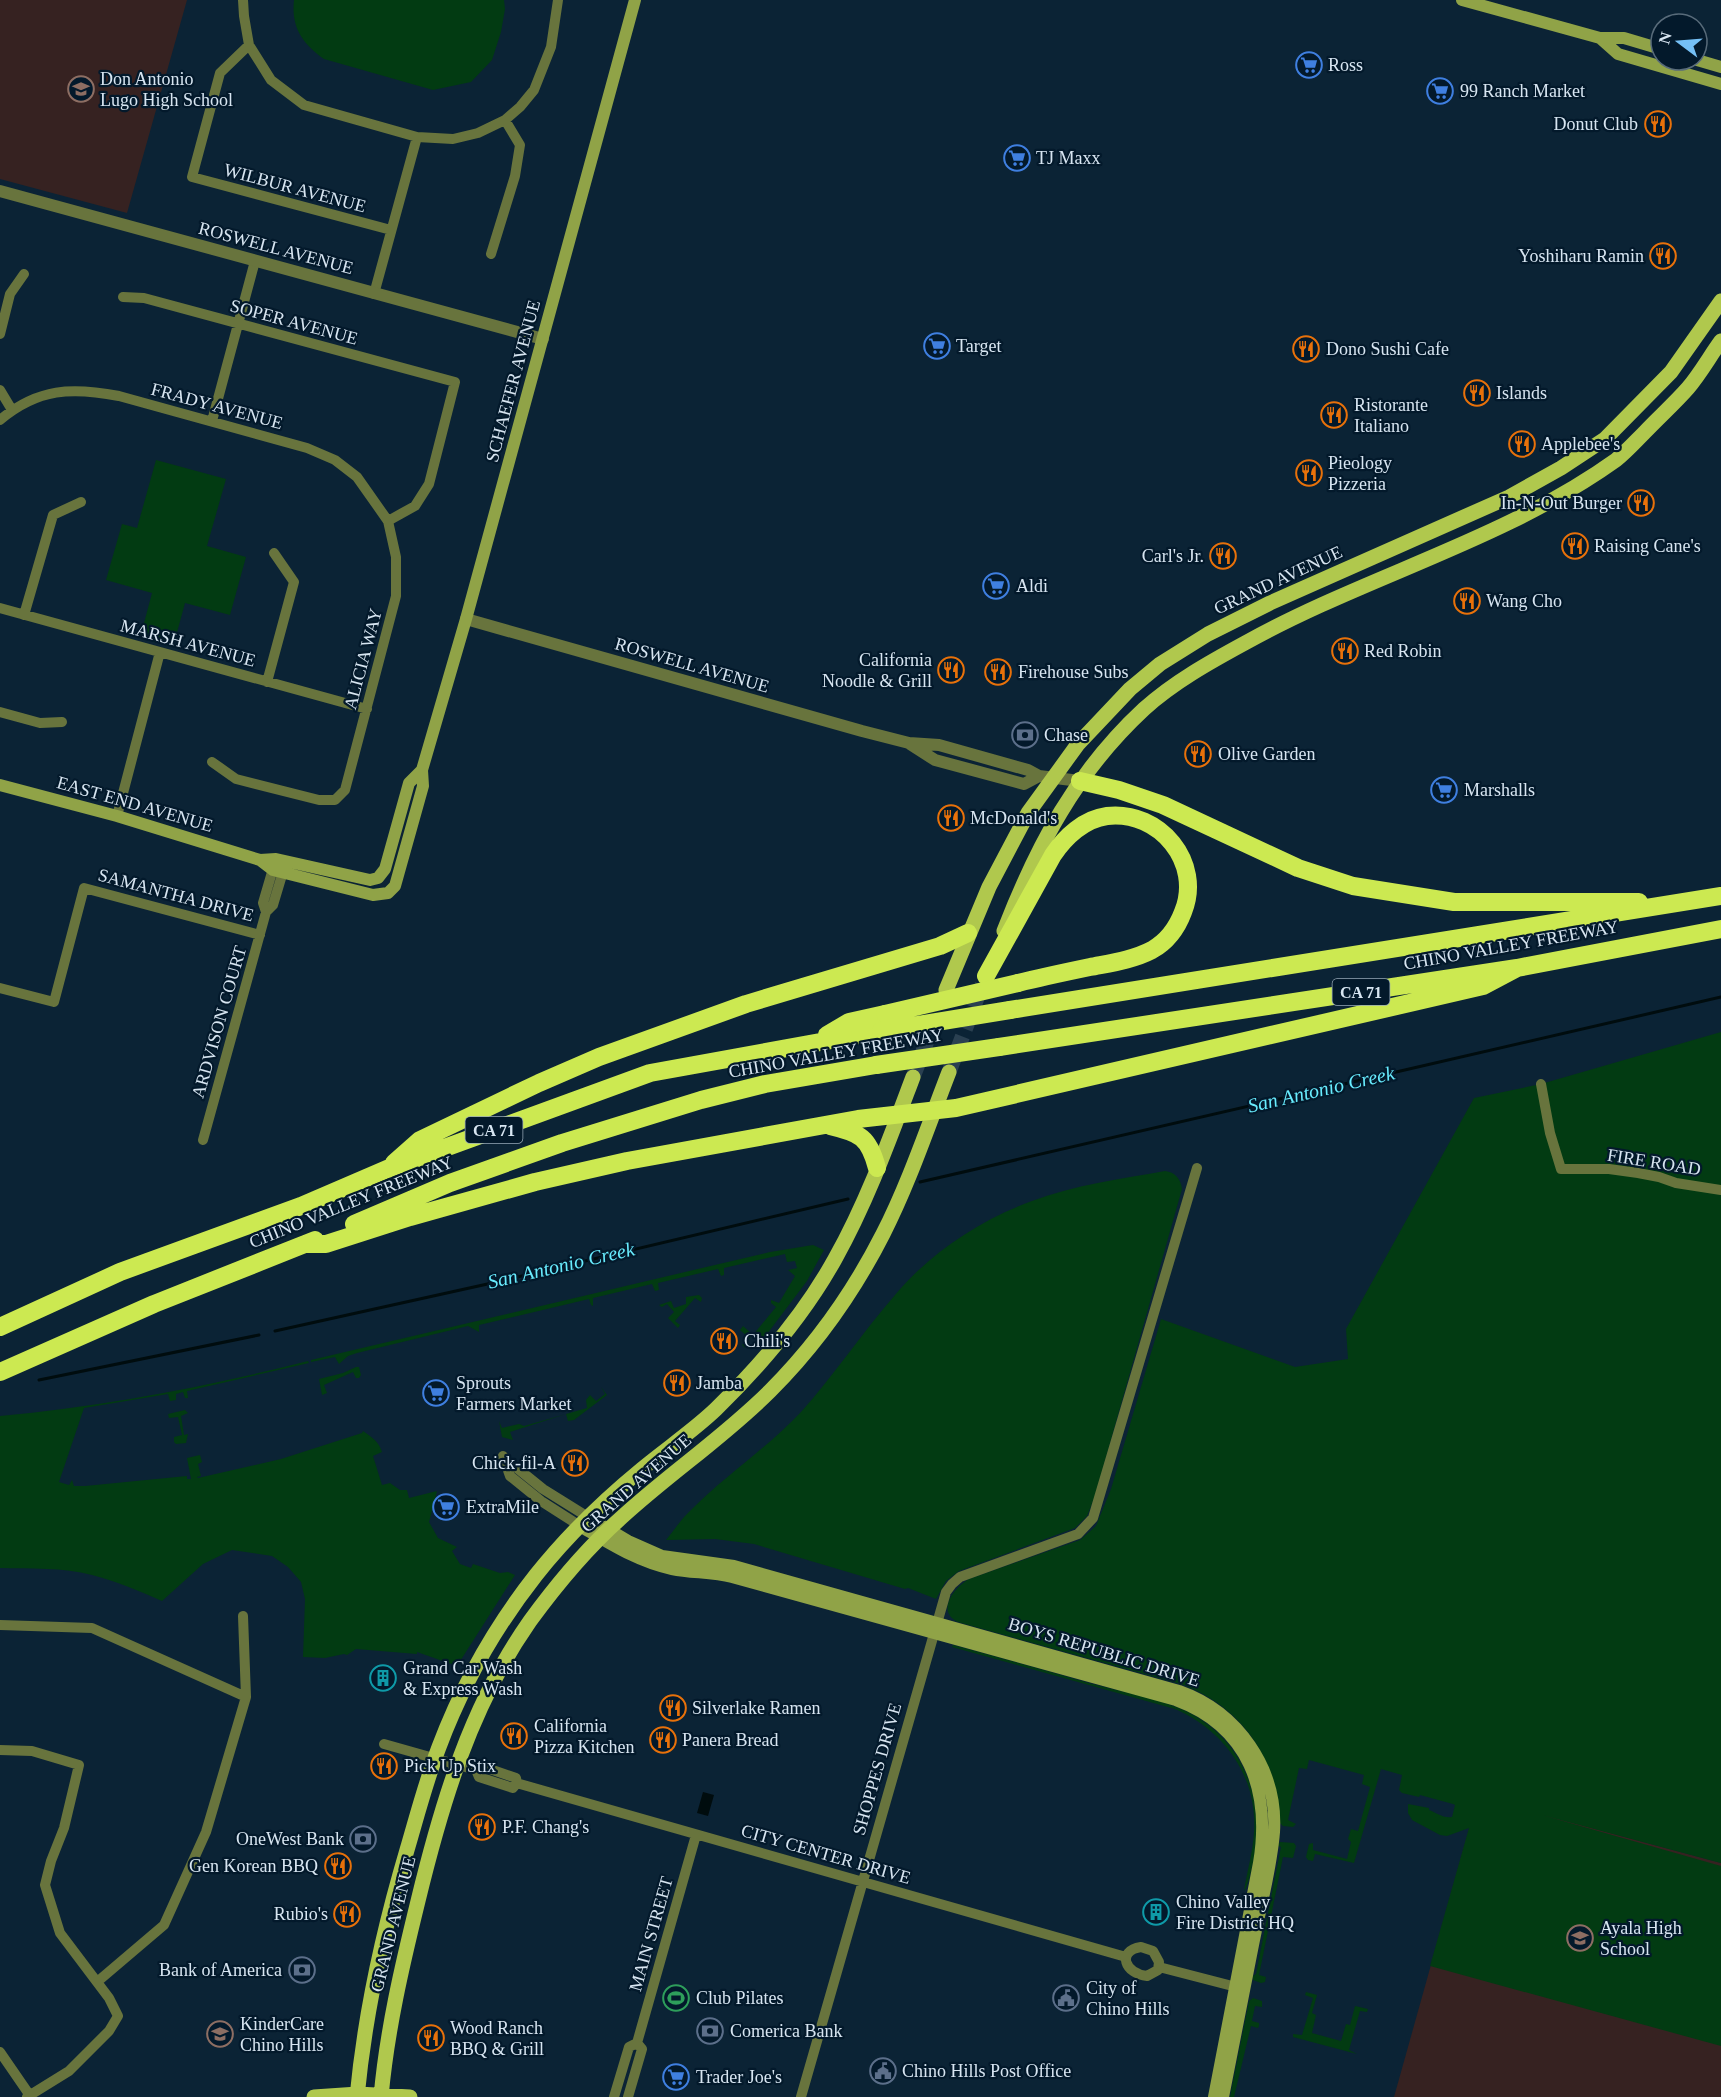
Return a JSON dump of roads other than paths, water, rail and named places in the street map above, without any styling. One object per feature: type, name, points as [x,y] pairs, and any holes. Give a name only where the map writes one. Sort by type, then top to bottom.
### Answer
[{"type":"highway","points":[[1080,782],[1119,790],[1163,805],[1298,868],[1353,886],[1454,902],[1695,902]]},
{"type":"highway","points":[[883,1023],[1018,983],[1127,959],[1151,950],[1166,940],[1178,924],[1189,888],[1184,861],[1172,841],[1156,827],[1135,818],[1108,816],[1093,820],[1078,828],[1064,840],[1053,855],[985,979]]},
{"type":"highway","name":"CHINO VALLEY FREEWAY","points":[[0,1327],[120,1272],[301,1206],[387,1169],[650,1073],[814,1042],[883,1023],[1010,1010],[1695,902],[1721,896]]},
{"type":"highway","name":"CHINO VALLEY FREEWAY","points":[[0,1371],[154,1304],[305,1245],[450,1183],[562,1143],[722,1095],[765,1084],[876,1065],[1517,968],[1721,929]]},
{"type":"highway","points":[[387,1169],[420,1140],[538,1083],[599,1058],[707,1017],[940,946],[968,933]]},
{"type":"highway","points":[[305,1245],[326,1244],[410,1217],[535,1182],[627,1161],[826,1125],[956,1108],[1484,986],[1517,968]]},
{"type":"highway","points":[[826,1125],[863,1138],[871,1148],[877,1168]]},
{"type":"main road","name":"SCHAEFER AVENUE","points":[[381,896],[388,893],[395,885],[423,786],[422,770],[466,620],[636,0]]},
{"type":"main road","points":[[1462,0],[1600,38],[1624,38],[1649,45]]},
{"type":"main road","points":[[1600,38],[1618,54],[1721,84]]},
{"type":"main road","name":"GRAND AVENUE","points":[[946,990],[968,933],[1011,841],[1045,777],[1130,689],[1160,664],[1189,645],[1263,607],[1509,497],[1561,468],[1605,439],[1671,372],[1721,301]]},
{"type":"main road","points":[[985,979],[1039,849],[1056,817],[1080,782],[1118,736],[1145,708],[1208,663],[1279,623],[1517,518],[1571,490],[1619,458],[1688,388],[1721,341]]},
{"type":"main road","name":"SCHAEFER AVENUE","points":[[378,878],[385,869],[409,783],[422,770]]},
{"type":"main road","name":"EAST END AVENUE","points":[[0,785],[117,816],[381,896]]},
{"type":"main road","name":"EAST END AVENUE","points":[[279,865],[370,880],[378,878]]},
{"type":"main road","name":"GRAND AVENUE","points":[[381,2096],[398,1984],[434,1839],[456,1764],[480,1707],[511,1650],[550,1596],[604,1534],[636,1504],[742,1418],[790,1370],[847,1295],[891,1217],[949,1072]]},
{"type":"main road","name":"GRAND AVENUE","points":[[357,2096],[367,2018],[381,1944],[434,1759],[466,1685],[503,1621],[535,1576],[584,1522],[635,1474],[709,1416],[753,1372],[792,1325],[818,1288],[853,1226],[913,1077]]},
{"type":"main road","name":"BOYS REPUBLIC DRIVE","points":[[584,1522],[604,1534],[662,1556],[729,1565],[934,1628],[1179,1691],[1200,1699],[1216,1710],[1242,1735],[1255,1752],[1266,1777],[1274,1822],[1272,1843],[1214,2097]]},
{"type":"main road","name":"BOYS REPUBLIC DRIVE","points":[[1223,2097],[1239,1988]]},
{"type":"main road","points":[[314,2097],[410,2097]]},
{"type":"street","points":[[243,0],[249,45],[271,80],[304,105],[417,137],[453,138],[478,133],[505,120],[534,90],[551,47],[558,0]]},
{"type":"street","name":"WILBUR AVENUE","points":[[249,45],[220,73],[192,177],[391,230]]},
{"type":"street","points":[[491,254],[515,176],[520,145],[505,120]]},
{"type":"street","points":[[374,294],[417,137]]},
{"type":"street","name":"ROSWELL AVENUE","points":[[0,191],[543,339]]},
{"type":"street","points":[[212,422],[255,261]]},
{"type":"street","points":[[0,334],[10,294],[24,274]]},
{"type":"street","name":"SOPER AVENUE","points":[[123,297],[144,298],[455,382],[429,484],[415,506],[388,520]]},
{"type":"street","points":[[0,390],[12,410]]},
{"type":"street","name":"FRADY AVENUE","points":[[0,420],[12,410],[36,397],[62,391],[92,391],[119,396],[307,448],[335,460],[357,477],[388,520]]},
{"type":"street","points":[[24,615],[53,515],[81,502]]},
{"type":"street","name":"ALICIA WAY","points":[[212,762],[236,779],[319,800],[335,800],[345,790],[396,596],[396,557],[388,520]]},
{"type":"street","points":[[267,682],[294,582],[274,553]]},
{"type":"street","name":"MARSH AVENUE","points":[[0,608],[367,709]]},
{"type":"street","name":"ROSWELL AVENUE","points":[[466,620],[909,743],[935,760],[1024,784],[1045,777],[1080,782]]},
{"type":"street","points":[[117,816],[160,652]]},
{"type":"street","points":[[0,712],[40,723],[62,722]]},
{"type":"street","name":"ARDVISON COURT","points":[[203,1140],[266,912],[263,903],[279,865]]},
{"type":"street","name":"SAMANTHA DRIVE","points":[[0,988],[54,1002],[84,888],[260,935]]},
{"type":"street","name":"FIRE ROAD","points":[[1541,1084],[1550,1133],[1561,1169],[1609,1169],[1721,1190]]},
{"type":"street","name":"SHOPPES DRIVE","points":[[801,2097],[946,1592],[956,1580],[967,1574],[1078,1534],[1093,1518],[1197,1168]]},
{"type":"street","points":[[505,1460],[584,1522]]},
{"type":"street","points":[[97,1982],[164,1924],[206,1832],[246,1697],[243,1616]]},
{"type":"street","points":[[0,1625],[92,1628],[246,1697]]},
{"type":"street","name":"CITY CENTER DRIVE","points":[[384,1744],[476,1770],[484,1767],[516,1778],[517,1783],[1126,1957]]},
{"type":"street","points":[[0,1750],[32,1751],[79,1765],[64,1828],[45,1885],[60,1933],[109,1998],[118,2016],[109,2031],[69,2071],[30,2096],[0,2052]]},
{"type":"street","name":"MAIN STREET","points":[[614,2097],[629,2048],[637,2043],[696,1835]]},
{"type":"street","name":"CITY CENTER DRIVE","points":[[1135,1948],[1148,1948],[1158,1956],[1159,1967],[1153,1974],[1140,1976],[1130,1970],[1126,1964],[1126,1957],[1135,1948]]},
{"type":"street","name":"CITY CENTER DRIVE","points":[[1159,1967],[1239,1988]]},
{"type":"street","name":"MAIN STREET","points":[[628,2097],[642,2049],[637,2043]]},
{"type":"waterway","name":"San Antonio Creek","points":[[920,1182],[1721,997]]},
{"type":"waterway","name":"San Antonio Creek","points":[[275,1331],[492,1283],[848,1199]]},
{"type":"waterway","name":"San Antonio Creek","points":[[39,1380],[259,1335]]},
{"type":"tunnel","points":[[949,1072],[982,985]]},
{"type":"tunnel","points":[[913,1077],[938,1013]]},
{"type":"place","name":"Ross","points":[[1309,65]]},
{"type":"place","name":"Don Antonio Lugo High School","points":[[81,89]]},
{"type":"place","name":"99 Ranch Market","points":[[1440,91]]},
{"type":"place","name":"Donut Club","points":[[1658,124]]},
{"type":"place","name":"TJ Maxx","points":[[1017,158]]},
{"type":"place","name":"Yoshiharu Ramin","points":[[1663,256]]},
{"type":"place","name":"Target","points":[[937,346]]},
{"type":"place","name":"Dono Sushi Cafe","points":[[1306,349]]},
{"type":"place","name":"Islands","points":[[1477,393]]},
{"type":"place","name":"Ristorante Italiano","points":[[1334,415]]},
{"type":"place","name":"Applebee's","points":[[1522,444]]},
{"type":"place","name":"Pieology Pizzeria","points":[[1309,473]]},
{"type":"place","name":"In-N-Out Burger","points":[[1641,503]]},
{"type":"place","name":"Raising Cane's","points":[[1575,546]]},
{"type":"place","name":"Carl's Jr.","points":[[1223,556]]},
{"type":"place","name":"Aldi","points":[[996,586]]},
{"type":"place","name":"Wang Cho","points":[[1467,601]]},
{"type":"place","name":"Red Robin","points":[[1345,651]]},
{"type":"place","name":"California Noodle & Grill","points":[[951,670]]},
{"type":"place","name":"Firehouse Subs","points":[[998,672]]},
{"type":"place","name":"Chase","points":[[1025,735]]},
{"type":"place","name":"Olive Garden","points":[[1198,754]]},
{"type":"place","name":"Marshalls","points":[[1444,790]]},
{"type":"place","name":"McDonald's","points":[[951,818]]},
{"type":"place","name":"Chili's","points":[[724,1341]]},
{"type":"place","name":"Jamba","points":[[677,1383]]},
{"type":"place","name":"Sprouts Farmers Market","points":[[436,1393]]},
{"type":"place","name":"Chick-fil-A","points":[[575,1463]]},
{"type":"place","name":"ExtraMile","points":[[446,1507]]},
{"type":"place","name":"Grand Car Wash & Express Wash","points":[[383,1678]]},
{"type":"place","name":"Silverlake Ramen","points":[[673,1708]]},
{"type":"place","name":"California Pizza Kitchen","points":[[514,1736]]},
{"type":"place","name":"Panera Bread","points":[[663,1740]]},
{"type":"place","name":"Pick Up Stix","points":[[384,1766]]},
{"type":"place","name":"P.F. Chang's","points":[[482,1827]]},
{"type":"place","name":"OneWest Bank","points":[[363,1839]]},
{"type":"place","name":"Gen Korean BBQ","points":[[338,1866]]},
{"type":"place","name":"Chino Valley Fire District HQ","points":[[1156,1912]]},
{"type":"place","name":"Rubio's","points":[[347,1914]]},
{"type":"place","name":"Ayala High School","points":[[1580,1938]]},
{"type":"place","name":"Bank of America","points":[[302,1970]]},
{"type":"place","name":"Club Pilates","points":[[676,1998]]},
{"type":"place","name":"City of Chino Hills","points":[[1066,1998]]},
{"type":"place","name":"Comerica Bank","points":[[710,2031]]},
{"type":"place","name":"KinderCare Chino Hills","points":[[220,2034]]},
{"type":"place","name":"Wood Ranch BBQ & Grill","points":[[431,2038]]},
{"type":"place","name":"Chino Hills Post Office","points":[[883,2071]]},
{"type":"place","name":"Trader Joe's","points":[[676,2077]]}]
